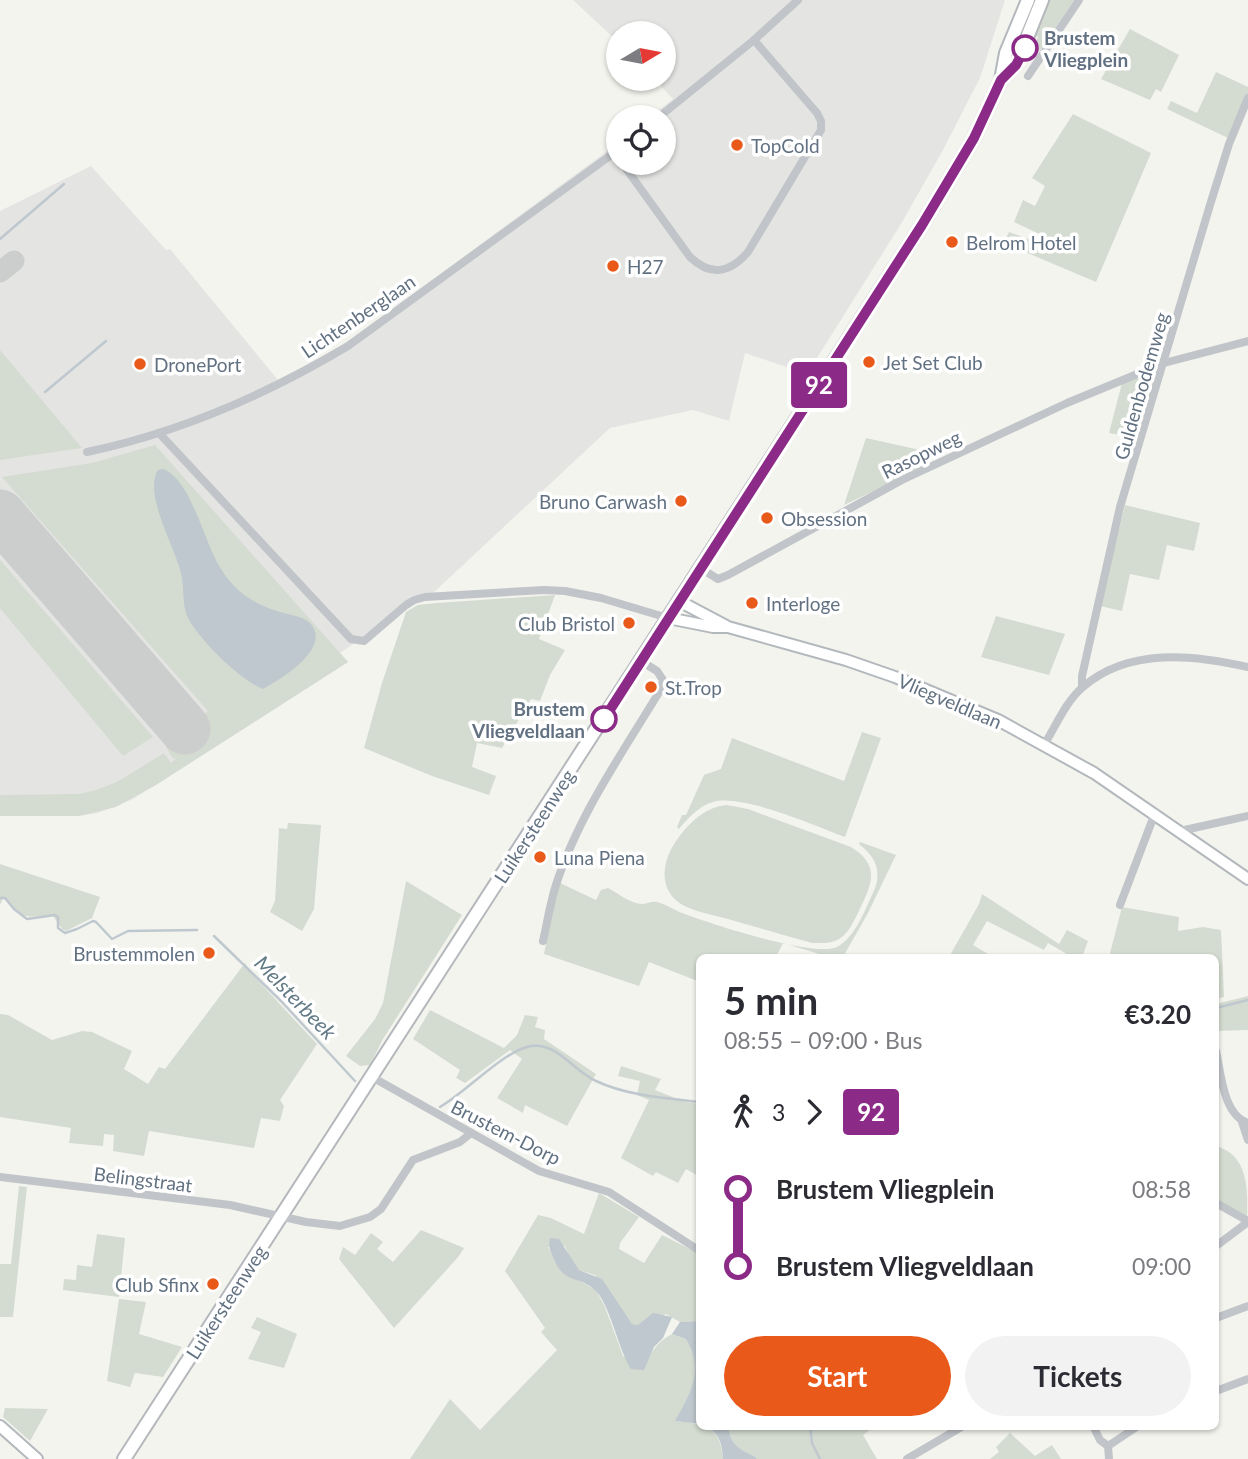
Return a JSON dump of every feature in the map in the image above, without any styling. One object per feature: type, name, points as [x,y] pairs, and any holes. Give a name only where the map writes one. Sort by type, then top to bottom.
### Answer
[{"type":"main road","name":"Luikersteenweg","points":[[124,1459],[922,225],[974,138],[1001,80],[1006,53],[1028,0]]},
{"type":"main road","name":"Luikersteenweg","points":[[1001,80],[1016,65],[1042,0]]},
{"type":"main road","name":"Vliegveldlaan","points":[[679,601],[728,627],[846,660],[917,685],[998,720],[1083,766],[1248,879]]},
{"type":"main road","name":"Vliegveldlaan","points":[[668,618],[713,627],[728,627]]},
{"type":"main road","points":[[0,1426],[37,1459]]},
{"type":"street","points":[[675,105],[798,0]]},
{"type":"street","points":[[1028,76],[1079,0]]},
{"type":"street","points":[[631,175],[699,266],[719,270],[740,261],[821,130],[817,113],[754,40]]},
{"type":"street","name":"Guldenbodemweg","points":[[1082,687],[1082,676],[1116,524],[1209,205],[1248,98]]},
{"type":"street","name":"Lichtenberglaan","points":[[87,452],[159,433],[241,403],[303,373],[348,346],[606,161]]},
{"type":"street","points":[[1164,363],[1248,341]]},
{"type":"street","name":"Rasopweg","points":[[700,568],[718,579],[728,575],[902,480],[1103,387],[1164,363]]},
{"type":"street","points":[[159,433],[351,639],[364,641],[414,600],[444,596],[565,591],[601,598],[668,618]]},
{"type":"street","points":[[1044,745],[1082,687],[1117,667],[1167,656],[1194,657],[1248,667]]},
{"type":"street","points":[[543,941],[554,891],[572,845],[603,786],[662,689],[663,680],[657,671],[641,661]]},
{"type":"street","points":[[1120,905],[1155,813]]},
{"type":"street","points":[[1180,831],[1248,816]]},
{"type":"street","points":[[1219,1062],[1232,1111],[1245,1122],[1248,1140]]},
{"type":"street","name":"Brustem-Dorp","points":[[372,1077],[539,1171],[610,1192],[696,1248]]},
{"type":"street","name":"Belingstraat","points":[[0,1177],[230,1205],[331,1226],[369,1217],[386,1204],[413,1160],[460,1142],[471,1133]]},
{"type":"street","points":[[1219,1205],[1248,1222],[1219,1244]]},
{"type":"street","points":[[1219,1317],[1248,1306]]},
{"type":"street","points":[[1219,1390],[1248,1379]]},
{"type":"street","points":[[907,1459],[956,1430]]},
{"type":"street","points":[[1095,1430],[1100,1440],[1108,1446],[1109,1459]]},
{"type":"street","points":[[1108,1446],[1132,1430]]},
{"type":"shaded area","points":[[573,0],[1005,0],[980,78],[943,150],[901,224],[807,374],[745,353],[729,421],[693,410],[610,428],[432,594],[411,596],[368,634],[340,653],[348,662],[133,799],[98,813],[79,816],[0,816],[0,211],[91,166],[166,250],[170,249],[278,380],[344,345],[606,152],[606,175],[676,175],[676,105],[665,105],[673,99],[665,91],[676,91],[676,21],[606,21],[606,31]]},
{"type":"shaded area","points":[[1046,0],[1074,0],[1041,49],[1029,59],[1038,37],[1033,35]]},
{"type":"shaded area","points":[[1130,29],[1179,55],[1161,92],[1156,89],[1150,100],[1101,79]]},
{"type":"shaded area","points":[[1216,72],[1248,87],[1248,93],[1228,138],[1167,109],[1171,101],[1197,113]]},
{"type":"shaded area","points":[[1073,114],[1151,153],[1096,282],[1004,243],[1009,232],[1064,252],[1065,246],[1014,222],[1023,200],[1035,206],[1045,186],[1032,178]]},
{"type":"shaded area","points":[[0,350],[82,448],[0,460]]},
{"type":"shaded area","points":[[1160,367],[1139,438],[1109,433],[1122,383]]},
{"type":"shaded area","points":[[866,438],[929,452],[926,466],[844,505]]},
{"type":"shaded area","points":[[155,445],[348,662],[156,785],[116,807],[79,816],[0,816],[0,795],[79,794],[117,782],[164,753],[171,763],[176,759],[166,747],[208,711],[2,477],[92,463]]},
{"type":"shaded area","points":[[163,469],[173,475],[190,499],[215,558],[232,584],[262,605],[307,621],[315,633],[315,642],[302,662],[263,689],[243,677],[222,659],[189,620],[178,562],[154,493],[154,480],[158,470]]},
{"type":"shaded area","points":[[1125,505],[1200,523],[1194,551],[1167,545],[1159,580],[1130,574],[1122,611],[1100,606]]},
{"type":"shaded area","points":[[0,560],[153,737],[123,756],[0,608]]},
{"type":"shaded area","points":[[555,595],[539,639],[565,650],[550,675],[540,701],[531,699],[502,748],[477,743],[472,767],[496,776],[489,795],[432,776],[364,748],[406,612],[418,605]]},
{"type":"shaded area","points":[[996,616],[1065,634],[1049,675],[981,657]]},
{"type":"shaded area","points":[[862,732],[881,738],[845,837],[759,806],[725,800],[703,806],[679,829],[677,827],[682,815],[686,815],[704,775],[721,769],[732,738],[844,781]]},
{"type":"shaded area","points":[[727,805],[748,809],[851,847],[861,854],[870,869],[870,885],[852,924],[842,937],[836,941],[812,943],[698,911],[681,904],[673,897],[665,881],[665,872],[673,845],[700,816]]},
{"type":"shaded area","points":[[288,823],[321,825],[314,909],[302,931],[270,912],[275,901],[279,828],[287,829]]},
{"type":"shaded area","points":[[860,842],[896,855],[845,954],[819,954],[786,944],[825,949],[837,947],[849,937],[858,924],[877,880],[874,861]]},
{"type":"shaded area","points":[[0,864],[100,897],[92,918],[66,931],[53,916],[25,916],[3,898],[0,905]]},
{"type":"shaded area","points":[[406,881],[462,915],[383,1039],[370,1065],[360,1066],[346,1056],[375,1019],[383,1003]]},
{"type":"shaded area","points":[[560,883],[596,900],[601,890],[608,888],[634,902],[657,902],[682,913],[783,943],[778,954],[696,954],[696,980],[649,962],[639,986],[544,954]]},
{"type":"shaded area","points":[[982,894],[1059,944],[1067,930],[1088,941],[1083,954],[1067,954],[1048,943],[1044,950],[987,921],[973,945],[988,954],[951,954]]},
{"type":"shaded area","points":[[1122,907],[1179,917],[1178,931],[1203,927],[1221,930],[1224,997],[1219,998],[1219,954],[1110,954]]},
{"type":"shaded area","points":[[245,963],[317,1044],[280,1100],[284,1106],[280,1121],[261,1118],[254,1148],[149,1131],[144,1156],[113,1151],[114,1135],[104,1134],[103,1146],[69,1143],[71,1128],[0,1117],[0,1014],[8,1015],[52,1040],[82,1031],[92,1032],[132,1051],[124,1069],[148,1084],[159,1067],[165,1069]]},
{"type":"shaded area","points":[[1248,996],[1248,1030],[1219,1031],[1219,1003]]},
{"type":"shaded area","points":[[430,1010],[504,1048],[517,1035],[525,1015],[538,1017],[535,1027],[545,1030],[544,1039],[596,1074],[567,1126],[525,1105],[523,1113],[497,1098],[522,1059],[510,1050],[465,1083],[456,1078],[460,1070],[413,1039]]},
{"type":"shaded area","points":[[621,1066],[661,1079],[655,1090],[696,1103],[696,1175],[686,1169],[678,1183],[656,1172],[653,1176],[621,1158],[649,1100],[637,1095],[640,1081],[618,1076]]},
{"type":"shaded area","points":[[1219,1147],[1234,1157],[1244,1174],[1247,1218],[1219,1202]]},
{"type":"shaded area","points":[[19,1186],[27,1187],[13,1317],[0,1317],[0,1264],[11,1264]]},
{"type":"shaded area","points":[[599,1193],[639,1217],[620,1243],[619,1249],[644,1263],[662,1235],[696,1252],[696,1321],[680,1322],[666,1314],[638,1325],[632,1324],[595,1275],[579,1270],[565,1246],[548,1247],[553,1256],[578,1280],[596,1290],[623,1356],[644,1369],[654,1349],[666,1337],[672,1334],[686,1339],[695,1371],[691,1390],[676,1421],[696,1424],[696,1430],[711,1430],[718,1439],[723,1459],[410,1459],[450,1399],[480,1430],[557,1350],[541,1332],[545,1328],[505,1271],[538,1215],[551,1218],[584,1234]]},
{"type":"shaded area","points":[[421,1230],[464,1248],[394,1328],[339,1259],[343,1247],[355,1255],[371,1233],[383,1242],[377,1249],[393,1262]]},
{"type":"shaded area","points":[[97,1234],[125,1238],[119,1297],[63,1290],[64,1279],[76,1280],[77,1265],[92,1267]]},
{"type":"shaded area","points":[[550,1238],[559,1239],[579,1270],[602,1279],[632,1324],[638,1325],[653,1313],[672,1317],[644,1370],[631,1369],[605,1305],[595,1290],[567,1276],[558,1267],[550,1249]]},
{"type":"shaded area","points":[[119,1299],[146,1302],[139,1334],[182,1347],[163,1377],[135,1373],[130,1387],[107,1381]]},
{"type":"shaded area","points":[[257,1317],[297,1334],[284,1368],[248,1359],[261,1332],[251,1328]]},
{"type":"shaded area","points":[[696,1321],[696,1424],[675,1421],[690,1391],[695,1371],[686,1339],[672,1334],[680,1322]]},
{"type":"shaded area","points":[[5,1408],[48,1409],[30,1441],[3,1417]]},
{"type":"shaded area","points":[[711,1430],[730,1430],[734,1442],[756,1459],[723,1459],[722,1448]]},
{"type":"shaded area","points":[[870,1430],[863,1435],[877,1459],[756,1459],[734,1442],[730,1432]]},
{"type":"shaded area","points":[[1010,1433],[1035,1456],[1052,1445],[1061,1459],[990,1459],[999,1452],[996,1447]]},
{"type":"waterway","points":[[0,239],[64,184]]},
{"type":"waterway","points":[[45,392],[106,341]]},
{"type":"waterway","name":"Melsterbeek","points":[[0,898],[5,898],[27,919],[55,915],[58,917],[58,928],[65,933],[93,921],[112,939],[128,931],[197,930]]},
{"type":"waterway","name":"Melsterbeek","points":[[214,936],[281,1001],[355,1081]]},
{"type":"waterway","name":"Melsterbeek","points":[[1219,1007],[1248,1000]]},
{"type":"waterway","name":"Melsterbeek","points":[[440,1107],[506,1057],[527,1047],[537,1046],[555,1052],[588,1076],[608,1086],[647,1096],[696,1102]]},
{"type":"waterway","points":[[810,1430],[812,1443],[820,1459]]},
{"type":"taxiway","points":[[0,272],[14,261]]},
{"type":"runway","points":[[0,515],[185,729]]},
{"type":"bus line","name":"92","points":[[604,719],[922,225],[974,138],[1001,80],[1016,65],[1025,48]]},
{"type":"place","name":"Brustem Vliegplein","points":[[1025,48]]},
{"type":"place","name":"TopCold","points":[[737,145]]},
{"type":"place","name":"Belrom Hotel","points":[[952,242]]},
{"type":"place","name":"H27","points":[[613,266]]},
{"type":"place","name":"Jet Set Club","points":[[869,362]]},
{"type":"place","name":"DronePort","points":[[140,364]]},
{"type":"place","name":"Bruno Carwash","points":[[681,501]]},
{"type":"place","name":"Obsession","points":[[767,518]]},
{"type":"place","name":"Interloge","points":[[752,603]]},
{"type":"place","name":"Club Bristol","points":[[629,623]]},
{"type":"place","name":"St.Trop","points":[[651,687]]},
{"type":"place","name":"Brustem Vliegveldlaan","points":[[604,719]]},
{"type":"place","name":"Luna Piena","points":[[540,857]]},
{"type":"place","name":"Brustemmolen","points":[[209,953]]},
{"type":"place","name":"Club Sfinx","points":[[213,1284]]}]
